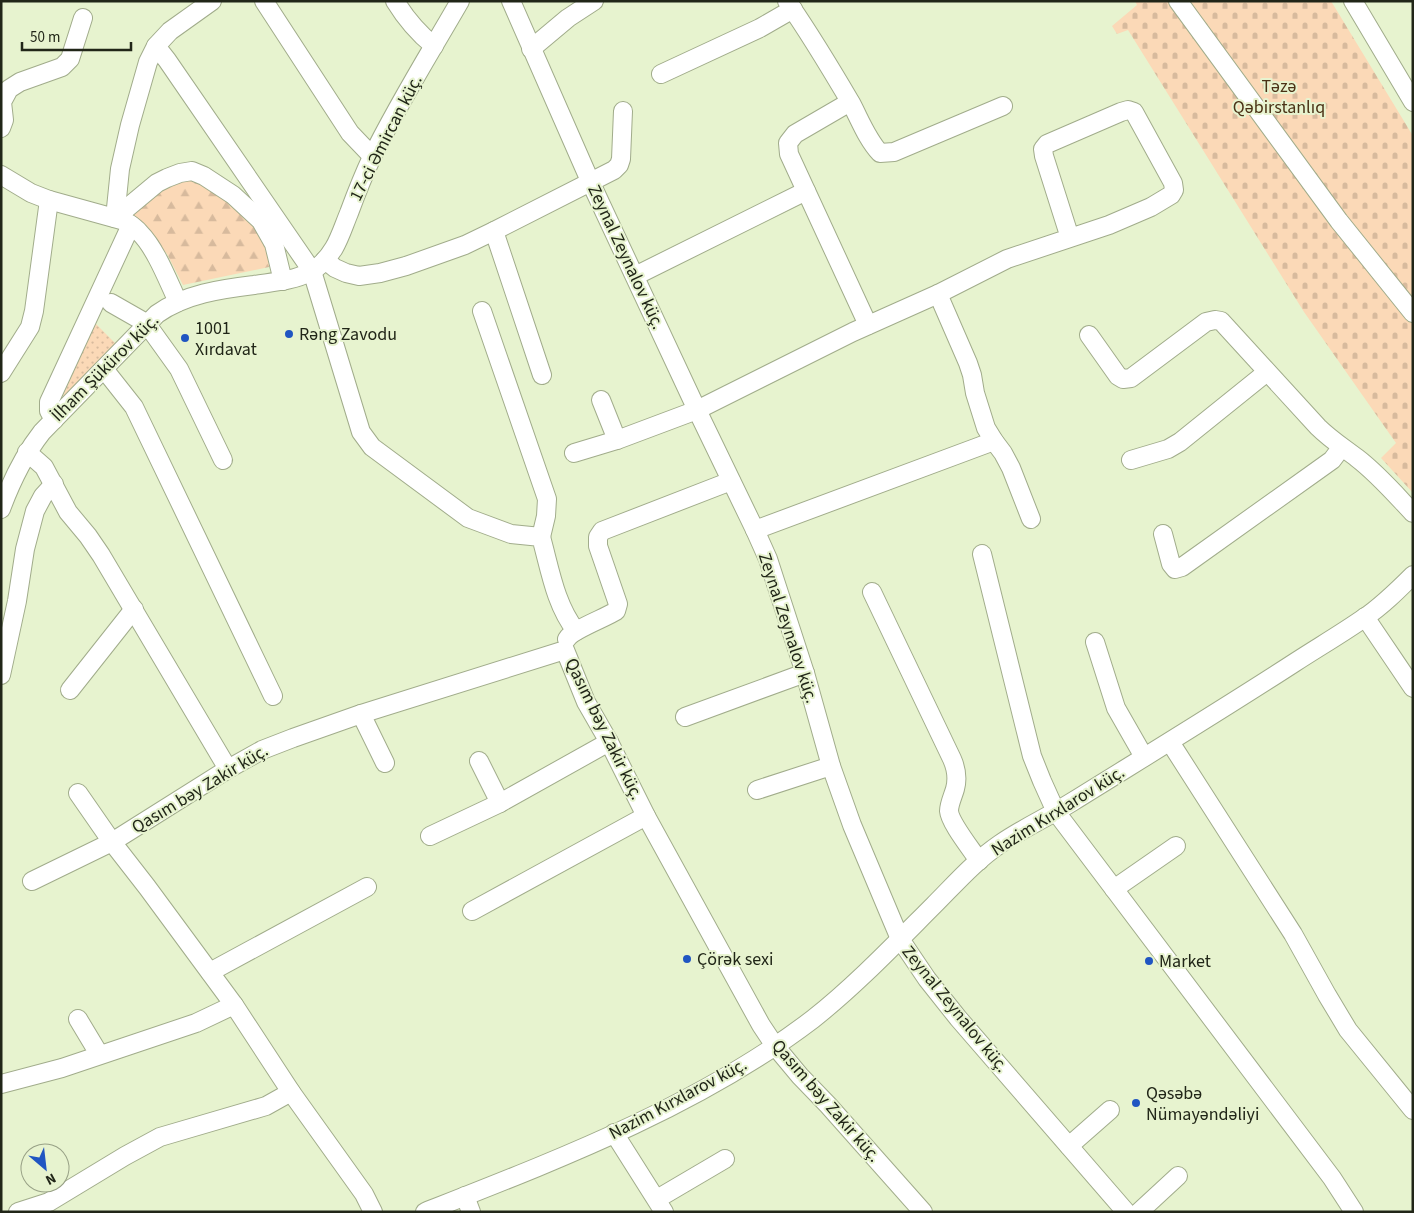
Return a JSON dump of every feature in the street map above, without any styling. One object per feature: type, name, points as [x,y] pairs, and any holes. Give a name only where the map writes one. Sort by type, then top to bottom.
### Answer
[{"type":"street","points":[[114,218],[120,168],[148,62],[156,46],[170,31],[212,1]]},
{"type":"street","points":[[264,1],[350,132],[372,156]]},
{"type":"street","points":[[395,1],[406,18],[434,46]]},
{"type":"street","name":"17-ci Əmircan küç.","points":[[312,271],[325,260],[340,236],[372,156],[460,1]]},
{"type":"street","name":"Zeynal Zeynalov küç.","points":[[511,1],[590,181],[768,559],[805,672],[831,766],[852,825],[900,939],[927,979],[958,1018],[1126,1212]]},
{"type":"street","points":[[531,49],[568,18],[594,1]]},
{"type":"street","points":[[1178,1],[1340,221],[1413,313]]},
{"type":"street","points":[[1353,1],[1413,102]]},
{"type":"street","points":[[661,74],[760,28],[790,5],[817,46],[873,145],[880,153],[894,152],[1003,106]]},
{"type":"street","points":[[1,128],[4,120],[2,102],[9,89],[20,82],[62,67],[70,59],[83,18]]},
{"type":"street","points":[[156,46],[312,271],[361,432],[372,447],[468,518],[511,534],[541,537]]},
{"type":"street","points":[[850,102],[795,134],[788,143],[789,154],[868,325]]},
{"type":"street","points":[[574,453],[618,440],[697,410],[868,325],[938,294],[1007,259],[1070,238],[1109,225],[1151,207],[1171,195],[1174,190],[1173,183],[1134,112],[1128,110],[1121,112],[1047,144],[1043,149],[1070,238]]},
{"type":"street","points":[[325,260],[335,268],[346,273],[359,276],[380,274],[465,245],[494,231],[614,170],[619,165],[621,159],[623,111]]},
{"type":"street","points":[[114,218],[157,183],[180,173],[192,171],[204,176],[233,195],[261,221],[274,244],[283,281]]},
{"type":"street","points":[[1,175],[31,193],[49,200],[125,221],[131,225],[139,231],[150,246],[178,302]]},
{"type":"street","points":[[635,276],[806,192]]},
{"type":"street","points":[[1,373],[30,327],[34,312],[49,200]]},
{"type":"street","points":[[54,420],[49,411],[49,402],[131,225]]},
{"type":"street","points":[[494,231],[542,375]]},
{"type":"street","name":"İlham Şükürov küç.","points":[[3,500],[27,452],[42,432],[146,323],[167,307],[210,292],[283,281],[312,271]]},
{"type":"street","points":[[938,294],[968,363],[986,428],[1011,468],[1030,519]]},
{"type":"street","points":[[111,302],[146,323],[179,369],[223,460]]},
{"type":"street","points":[[482,311],[547,499],[546,516],[541,537],[560,606],[567,620],[576,631]]},
{"type":"street","points":[[1089,335],[1118,376],[1123,379],[1131,378],[1206,322],[1221,321],[1318,427],[1385,483],[1413,513]]},
{"type":"street","points":[[104,369],[134,407],[274,696]]},
{"type":"street","points":[[1131,460],[1168,450],[1267,372]]},
{"type":"street","points":[[601,400],[618,440]]},
{"type":"street","points":[[755,530],[994,441]]},
{"type":"street","points":[[1163,534],[1171,564],[1175,569],[1182,567],[1332,460],[1341,448]]},
{"type":"street","points":[[27,452],[44,467],[68,512],[101,555],[228,769]]},
{"type":"street","points":[[565,650],[569,635],[616,611],[618,604],[598,546],[598,537],[602,531],[731,481]]},
{"type":"street","points":[[1,675],[17,601],[25,549],[35,511],[43,496],[54,484]]},
{"type":"street","points":[[982,554],[1032,756],[1056,812],[1332,1178],[1354,1212]]},
{"type":"street","name":"Nazim Kırxlarov küç.","points":[[425,1212],[468,1204],[533,1169],[668,1107],[715,1082],[775,1046],[815,1017],[998,845],[1170,742],[1365,617],[1413,575]]},
{"type":"street","points":[[872,592],[952,758],[956,770],[956,787],[949,806],[949,813],[952,821],[979,861]]},
{"type":"street","points":[[70,690],[134,609]]},
{"type":"street","points":[[1365,617],[1413,688]]},
{"type":"street","points":[[1096,642],[1116,708],[1144,757]]},
{"type":"street","name":"Qasım bəy Zakir küç.","points":[[32,881],[112,842],[228,769],[262,750],[361,714],[565,650],[586,702],[609,742],[646,816],[761,1025],[775,1046],[800,1076],[923,1212]]},
{"type":"street","points":[[685,718],[805,672]]},
{"type":"street","points":[[361,714],[385,763]]},
{"type":"street","points":[[430,836],[500,803],[609,742]]},
{"type":"street","points":[[1170,742],[1293,934],[1348,1030],[1413,1110]]},
{"type":"street","points":[[479,761],[500,803]]},
{"type":"street","points":[[757,790],[831,766]]},
{"type":"street","points":[[78,793],[112,842],[234,1005],[291,1092],[364,1194],[373,1212]]},
{"type":"street","points":[[472,910],[646,816]]},
{"type":"street","points":[[1114,889],[1176,846]]},
{"type":"street","points":[[210,972],[367,887]]},
{"type":"street","points":[[1,1084],[62,1068],[196,1023],[234,1005]]},
{"type":"street","points":[[78,1019],[99,1054]]},
{"type":"street","points":[[18,1212],[49,1202],[160,1137],[266,1106],[291,1092]]},
{"type":"street","points":[[1070,1146],[1110,1110]]},
{"type":"street","points":[[614,1132],[661,1206],[725,1159]]},
{"type":"street","points":[[1139,1212],[1178,1176]]},
{"type":"green space","name":"Təzə Qəbirstanlıq","points":[[1135,1],[1331,1],[1413,136],[1413,493],[1381,458],[1396,443],[1304,312],[1128,30],[1117,34],[1112,26],[1137,5]]},
{"type":"green space","points":[[179,179],[200,181],[232,201],[261,232],[271,252],[269,267],[183,285],[167,254],[130,215],[146,200]]},
{"type":"green space","points":[[95,323],[116,344],[59,405]]},
{"type":"place","name":"Rəng Zavodu","points":[[289,334]]},
{"type":"place","name":"1001 Xırdavat","points":[[185,338]]},
{"type":"place","name":"Çörək sexi","points":[[687,959]]},
{"type":"place","name":"Market","points":[[1149,961]]},
{"type":"place","name":"Qəsəbə Nümayəndəliyi","points":[[1136,1103]]}]
